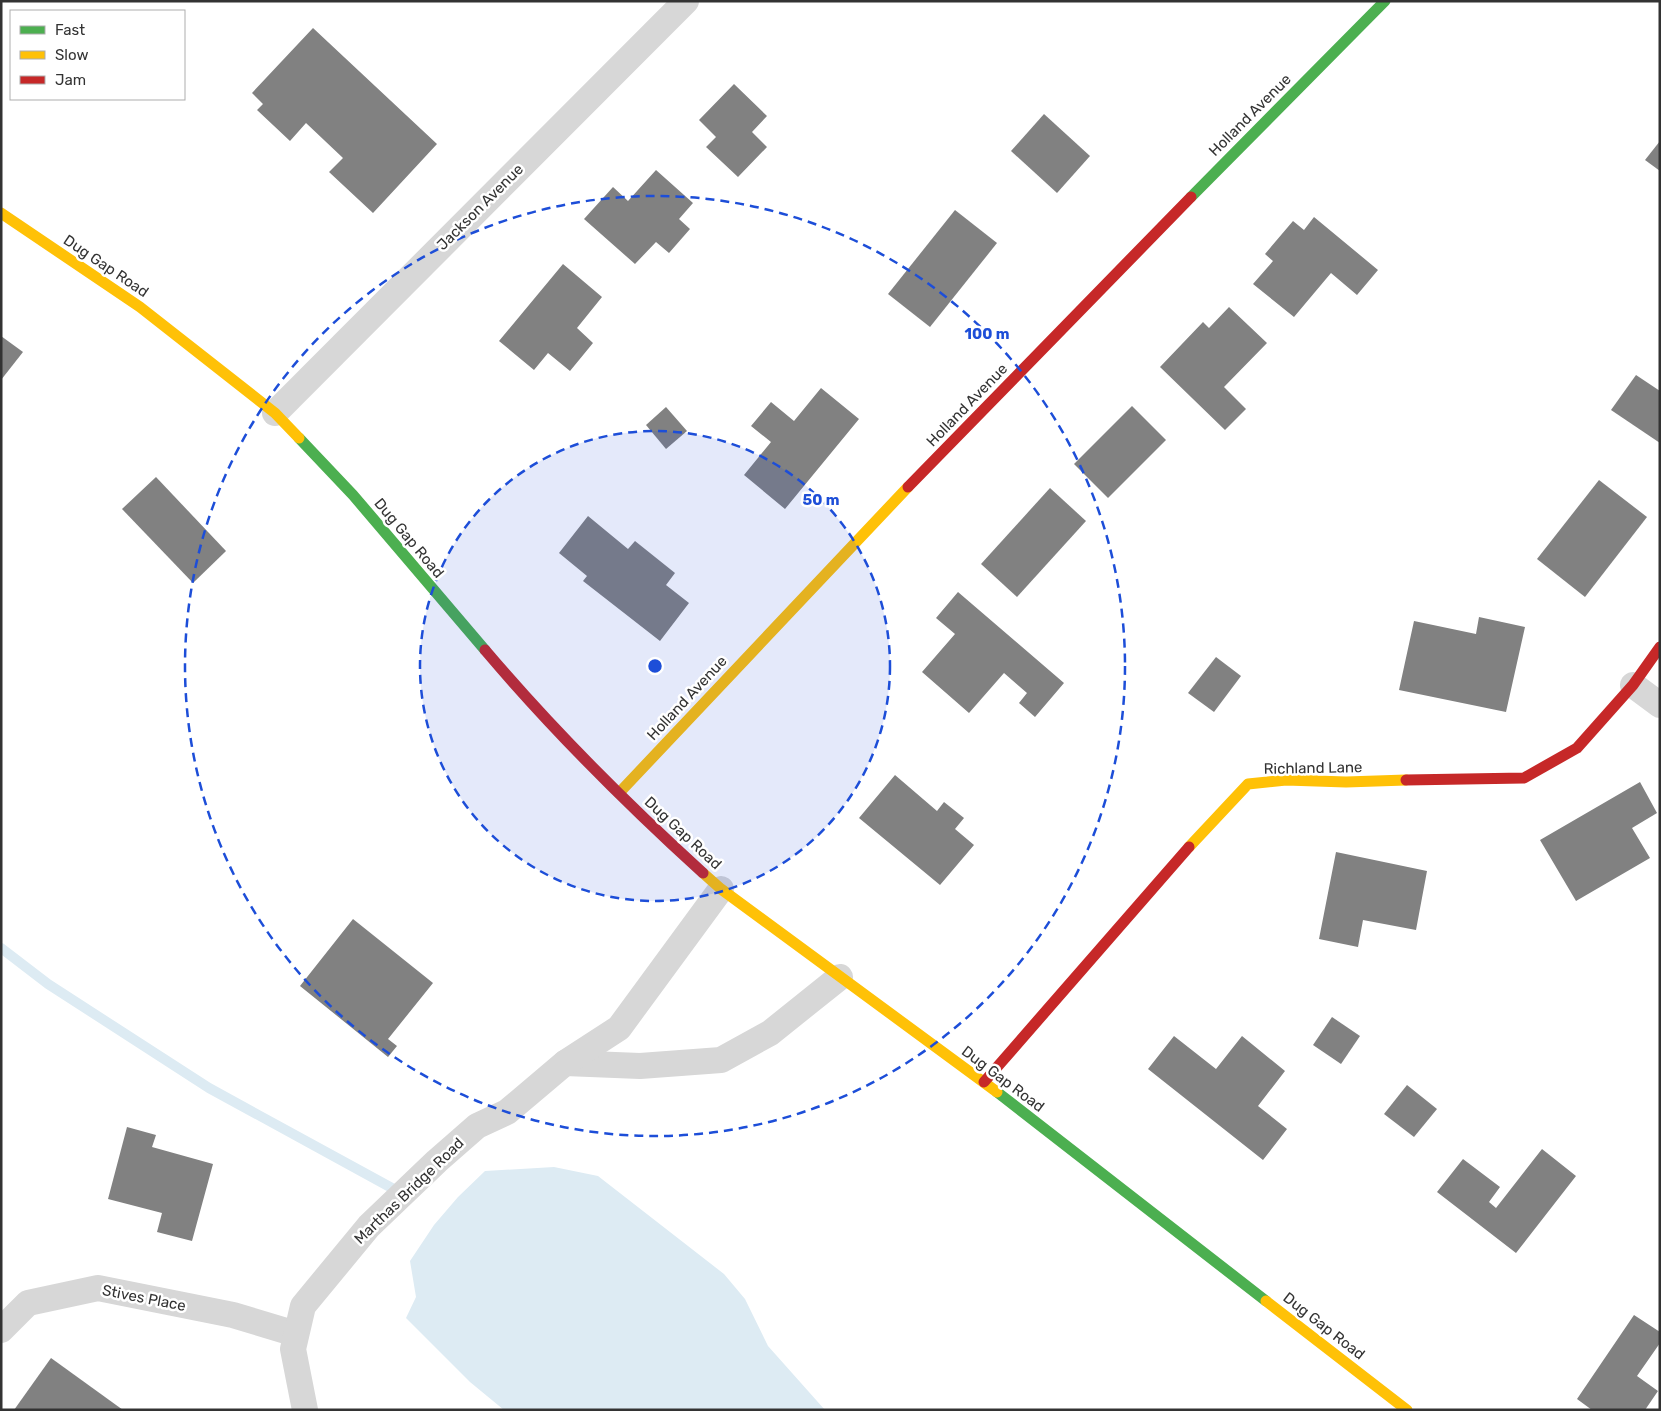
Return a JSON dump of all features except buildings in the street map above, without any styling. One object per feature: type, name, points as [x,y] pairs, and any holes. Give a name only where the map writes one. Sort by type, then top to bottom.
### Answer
[{"type":"street","name":"Jackson Avenue","points":[[275,413],[686,1]]},
{"type":"street","name":"Holland Avenue","points":[[619,793],[919,476],[1385,1]]},
{"type":"street","name":"Dug Gap Road","points":[[1,213],[140,307],[275,413],[353,495],[526,698],[662,836],[721,888],[840,978],[984,1082],[1406,1410]]},
{"type":"street","name":"Richland Lane","points":[[984,1082],[1212,821],[1248,784],[1286,780],[1346,782],[1524,778],[1577,748],[1633,685],[1660,647]]},
{"type":"street","points":[[1633,685],[1660,705]]},
{"type":"street","name":"Marthas Bridge Road","points":[[305,1410],[293,1349],[303,1306],[369,1226],[437,1161],[477,1126],[506,1112],[565,1063],[619,1028],[721,888]]},
{"type":"street","points":[[565,1063],[640,1066],[722,1060],[770,1033],[840,978]]},
{"type":"street","name":"Stives Place","points":[[1,1330],[28,1303],[98,1288],[233,1315],[296,1334]]},
{"type":"shaded area","points":[[554,1167],[598,1176],[724,1274],[745,1299],[768,1346],[825,1410],[504,1410],[470,1382],[406,1318],[416,1297],[410,1261],[434,1225],[458,1197],[485,1171]]},
{"type":"waterway","points":[[1,948],[48,984],[209,1088],[401,1193]]},
{"type":"traffic: fast","points":[[1191,197],[1385,1]]},
{"type":"traffic: fast","points":[[299,438],[353,495],[485,650]]},
{"type":"traffic: fast","points":[[997,1092],[1266,1301]]},
{"type":"traffic: slow","points":[[1,213],[140,307],[275,413],[299,438]]},
{"type":"traffic: slow","points":[[619,793],[908,487]]},
{"type":"traffic: slow","points":[[1189,847],[1248,784],[1286,780],[1346,782],[1406,780]]},
{"type":"traffic: slow","points":[[703,873],[721,889],[997,1092]]},
{"type":"traffic: slow","points":[[1266,1301],[1407,1410]]},
{"type":"traffic: jam","points":[[908,487],[1191,197]]},
{"type":"traffic: jam","points":[[1406,780],[1524,778],[1577,748],[1633,685],[1660,647]]},
{"type":"traffic: jam","points":[[485,650],[590,765],[703,873]]},
{"type":"traffic: jam","points":[[984,1082],[1189,847]]}]
